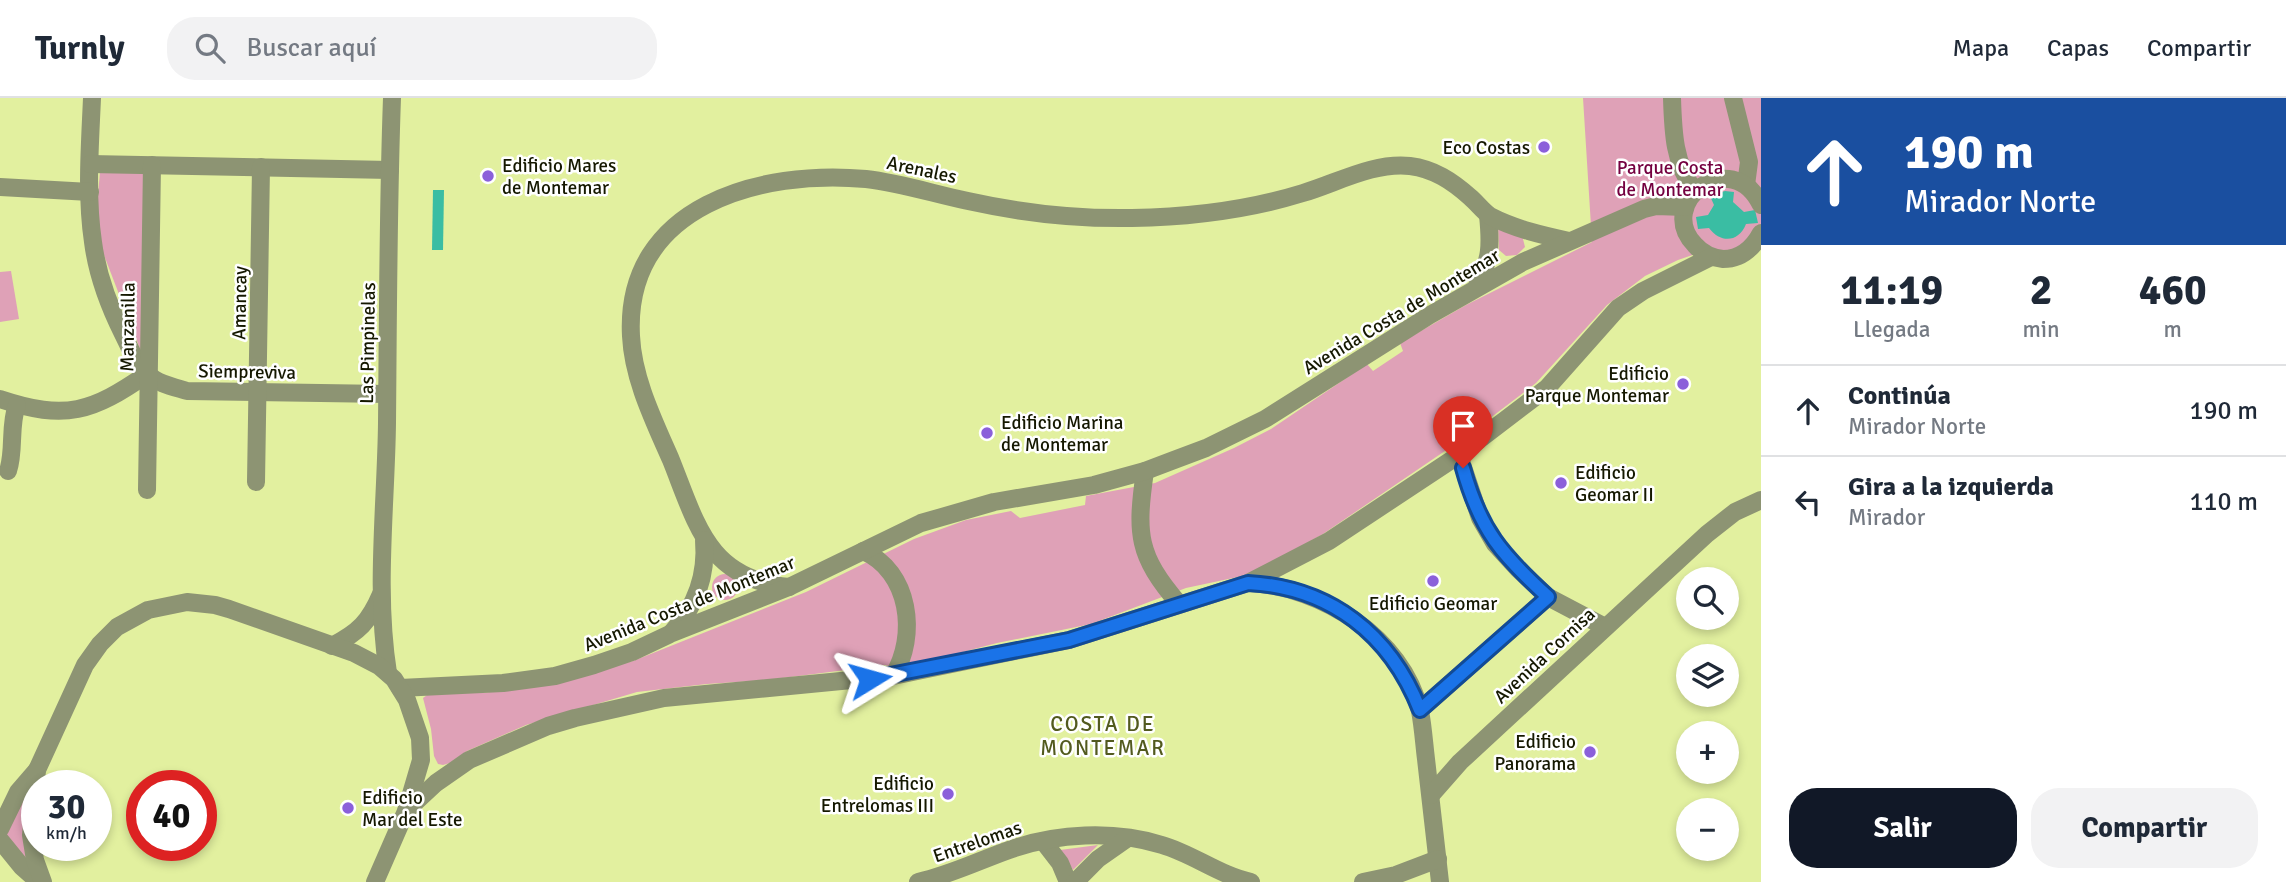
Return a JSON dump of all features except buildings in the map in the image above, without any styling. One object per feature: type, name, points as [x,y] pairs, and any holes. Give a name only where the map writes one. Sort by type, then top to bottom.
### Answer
[{"type":"street","points":[[9,402],[49,411],[89,408],[116,395],[147,374],[134,358],[107,297],[93,243],[90,192],[92,98]]},
{"type":"street","name":"Las Pimpinelas","points":[[388,673],[384,644],[383,521],[392,98]]},
{"type":"street","points":[[1672,98],[1679,165],[1690,199],[1684,219],[1691,242],[1711,257],[1724,259],[1754,252],[1761,233]]},
{"type":"street","points":[[1733,98],[1756,195]]},
{"type":"street","points":[[90,164],[390,170]]},
{"type":"street","name":"Manzanilla","points":[[147,490],[152,165]]},
{"type":"street","name":"Arenales","points":[[789,587],[761,582],[741,573],[723,561],[704,540],[648,406],[632,348],[631,321],[639,281],[654,249],[688,214],[716,198],[776,183],[838,178],[892,183],[1030,213],[1097,218],[1168,217],[1220,212],[1293,196],[1368,171],[1395,166],[1421,168],[1441,176],[1471,198],[1488,215],[1534,234],[1569,241]]},
{"type":"street","name":"Amancay","points":[[256,482],[261,167]]},
{"type":"street","name":"Avenida Costa de Montemar","points":[[400,688],[503,683],[555,676],[632,652],[789,587],[921,523],[994,502],[1094,485],[1145,471],[1206,448],[1265,419],[1477,286],[1569,241],[1644,209],[1690,199],[1714,180],[1736,180],[1756,195]]},
{"type":"street","points":[[0,187],[90,192]]},
{"type":"street","points":[[1477,286],[1488,265],[1491,239],[1488,215]]},
{"type":"street","points":[[406,811],[436,783],[469,760],[548,726],[575,718],[664,698],[893,676],[1069,640],[1248,583],[1329,541],[1459,455],[1547,388],[1618,308],[1643,291],[1711,257]]},
{"type":"street","name":"Siempreviva","points":[[147,374],[187,391],[387,394]]},
{"type":"street","points":[[8,471],[12,458],[14,413],[9,402]]},
{"type":"street","points":[[1459,455],[1480,518],[1495,544],[1548,597],[1605,628]]},
{"type":"street","points":[[1145,471],[1140,525],[1142,541],[1151,568],[1179,604]]},
{"type":"street","name":"Avenida Cornisa","points":[[1431,795],[1460,762],[1720,522],[1761,500]]},
{"type":"street","name":"Arenales","points":[[670,634],[687,614],[698,591],[704,565],[704,540]]},
{"type":"street","points":[[863,551],[873,555],[890,571],[902,595],[906,611],[906,641],[893,676]]},
{"type":"street","points":[[1248,583],[1272,584],[1307,594],[1355,620],[1394,660],[1420,710],[1440,882]]},
{"type":"street","name":"Las Pimpinelas","points":[[332,646],[362,627],[372,615],[383,588]]},
{"type":"street","points":[[1420,710],[1548,597]]},
{"type":"street","points":[[37,770],[85,665],[117,627],[148,610],[187,602],[215,605],[354,653],[388,673],[400,688],[415,717],[421,760],[406,811],[375,882]]},
{"type":"street","points":[[0,829],[21,789]]},
{"type":"street","points":[[0,796],[18,792]]},
{"type":"street","name":"Entrelomas","points":[[918,882],[1043,841],[1087,836],[1128,838],[1164,845],[1216,870],[1251,882]]},
{"type":"street","points":[[1075,882],[1098,859],[1128,838]]},
{"type":"street","points":[[0,840],[22,867],[41,882]]},
{"type":"street","points":[[1043,841],[1060,863],[1068,882]]},
{"type":"street","points":[[1363,882],[1396,875],[1437,859]]},
{"type":"street","points":[[35,861],[41,882]]},
{"type":"green space","name":"Parque Costa de Montemar","points":[[1583,98],[1761,98],[1761,244],[1736,252],[1710,249],[1678,260],[1645,276],[1607,305],[1536,383],[1464,438],[1323,534],[1252,574],[1186,588],[1091,624],[997,643],[898,669],[885,665],[767,680],[637,692],[526,725],[467,751],[450,763],[438,764],[434,756],[423,698],[434,690],[484,693],[564,679],[633,661],[806,592],[914,539],[966,520],[1011,511],[1020,518],[1085,505],[1086,496],[1155,483],[1271,429],[1367,364],[1373,371],[1403,351],[1400,343],[1466,305],[1592,242]]},
{"type":"green space","points":[[144,170],[142,354],[102,250],[97,206],[100,172]]},
{"type":"green space","points":[[1498,225],[1522,235],[1525,247],[1517,255],[1506,256],[1499,250]]},
{"type":"green space","points":[[11,271],[19,319],[0,322],[0,272]]},
{"type":"green space","points":[[725,574],[734,578],[738,587],[734,596],[725,600],[716,596],[712,587],[716,578]]},
{"type":"green space","points":[[21,802],[21,858],[6,840],[6,831]]},
{"type":"green space","points":[[1098,845],[1073,870],[1060,850]]},
{"type":"green space","points":[[24,861],[36,861],[38,878]]},
{"type":"water","points":[[433,190],[444,190],[443,250],[432,250]]},
{"type":"water","points":[[1725,191],[1734,192],[1733,202],[1744,212],[1755,210],[1758,223],[1746,224],[1739,234],[1729,239],[1719,237],[1709,228],[1698,229],[1696,217],[1708,215],[1714,205],[1710,196]]},
{"type":"place","name":"Eco Costas","points":[[1544,147]]},
{"type":"place","name":"Edificio Mares de Montemar","points":[[488,176]]},
{"type":"place","name":"Edificio Parque Montemar","points":[[1683,384]]},
{"type":"place","name":"Edificio Marina de Montemar","points":[[987,433]]},
{"type":"place","name":"Edificio Geomar II","points":[[1561,483]]},
{"type":"place","name":"Edificio Geomar","points":[[1433,581]]},
{"type":"place","name":"Edificio Panorama","points":[[1590,752]]},
{"type":"place","name":"Edificio Entrelomas III","points":[[948,794]]},
{"type":"place","name":"Edificio Mar del Este","points":[[348,808]]},
{"type":"district","name":"COSTA DE MONTEMAR","points":[[1103,736]]},
{"type":"route","points":[[870,679],[1069,640],[1248,583],[1272,584],[1324,601],[1355,620],[1394,660],[1420,710],[1548,597],[1495,544],[1480,518],[1463,468]]}]
